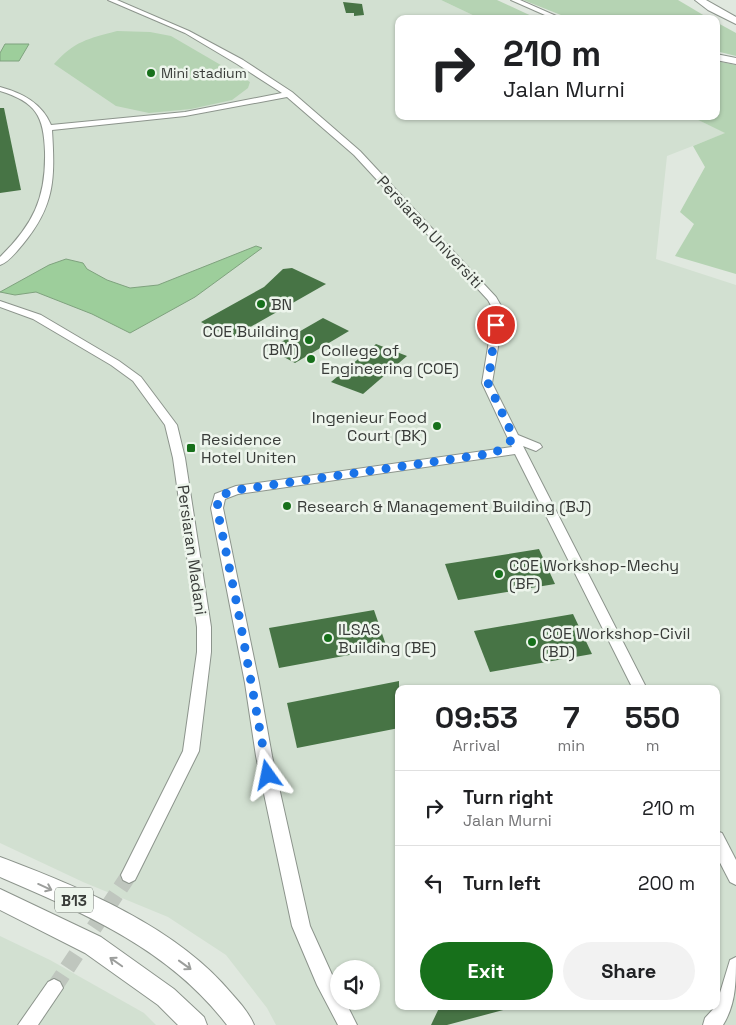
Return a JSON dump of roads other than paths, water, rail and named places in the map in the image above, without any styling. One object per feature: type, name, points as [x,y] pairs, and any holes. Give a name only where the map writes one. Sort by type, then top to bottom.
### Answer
[{"type":"highway","points":[[692,0],[724,7],[736,12]]},
{"type":"highway","points":[[700,0],[711,4],[736,21]]},
{"type":"highway","points":[[720,58],[736,61]]},
{"type":"main road","name":"B13","points":[[0,867],[95,909],[146,936],[197,974],[225,1003],[242,1025]]},
{"type":"main road","name":"B13","points":[[0,899],[93,945],[166,996],[195,1025]]},
{"type":"street","points":[[504,0],[540,15]]},
{"type":"street","points":[[514,0],[550,15]]},
{"type":"street","name":"Persiaran Universiti","points":[[116,1],[187,32],[240,62],[293,97],[357,153],[492,299],[499,311],[488,383],[516,444],[638,685]]},
{"type":"street","points":[[271,98],[279,93],[280,88]]},
{"type":"street","points":[[0,89],[26,99],[39,109],[48,128],[49,180],[46,196],[28,233],[17,247],[0,262]]},
{"type":"street","points":[[48,128],[185,114],[271,98],[293,97]]},
{"type":"street","name":"Persiaran Madani","points":[[0,304],[37,317],[103,355],[137,379],[171,425],[179,458],[204,627],[204,652],[191,751],[129,875]]},
{"type":"street","points":[[348,1025],[323,979],[301,926],[260,733],[240,620],[217,508],[219,496],[236,490],[495,453],[516,444],[536,447]]},
{"type":"street","points":[[720,846],[736,877]]},
{"type":"street","points":[[712,1025],[723,1010],[736,966]]},
{"type":"street","points":[[27,1025],[54,988]]},
{"type":"tunnel","points":[[54,988],[129,875]]},
{"type":"place","name":"Mini stadium","points":[[151,73]]},
{"type":"place","name":"BN","points":[[261,304]]},
{"type":"place","name":"COE Building (BM)","points":[[309,340]]},
{"type":"place","name":"College of Engineering (COE)","points":[[311,359]]},
{"type":"place","name":"Ingenieur Food Court (BK)","points":[[437,426]]},
{"type":"place","name":"Residence Hotel Uniten","points":[[191,448]]},
{"type":"place","name":"Research & Management Building (BJ)","points":[[287,506]]},
{"type":"place","name":"COE Workshop-Mechy (BF)","points":[[499,574]]},
{"type":"place","name":"ILSAS Building (BE)","points":[[328,638]]},
{"type":"place","name":"COE Workshop-Civil (BD)","points":[[532,642]]}]
